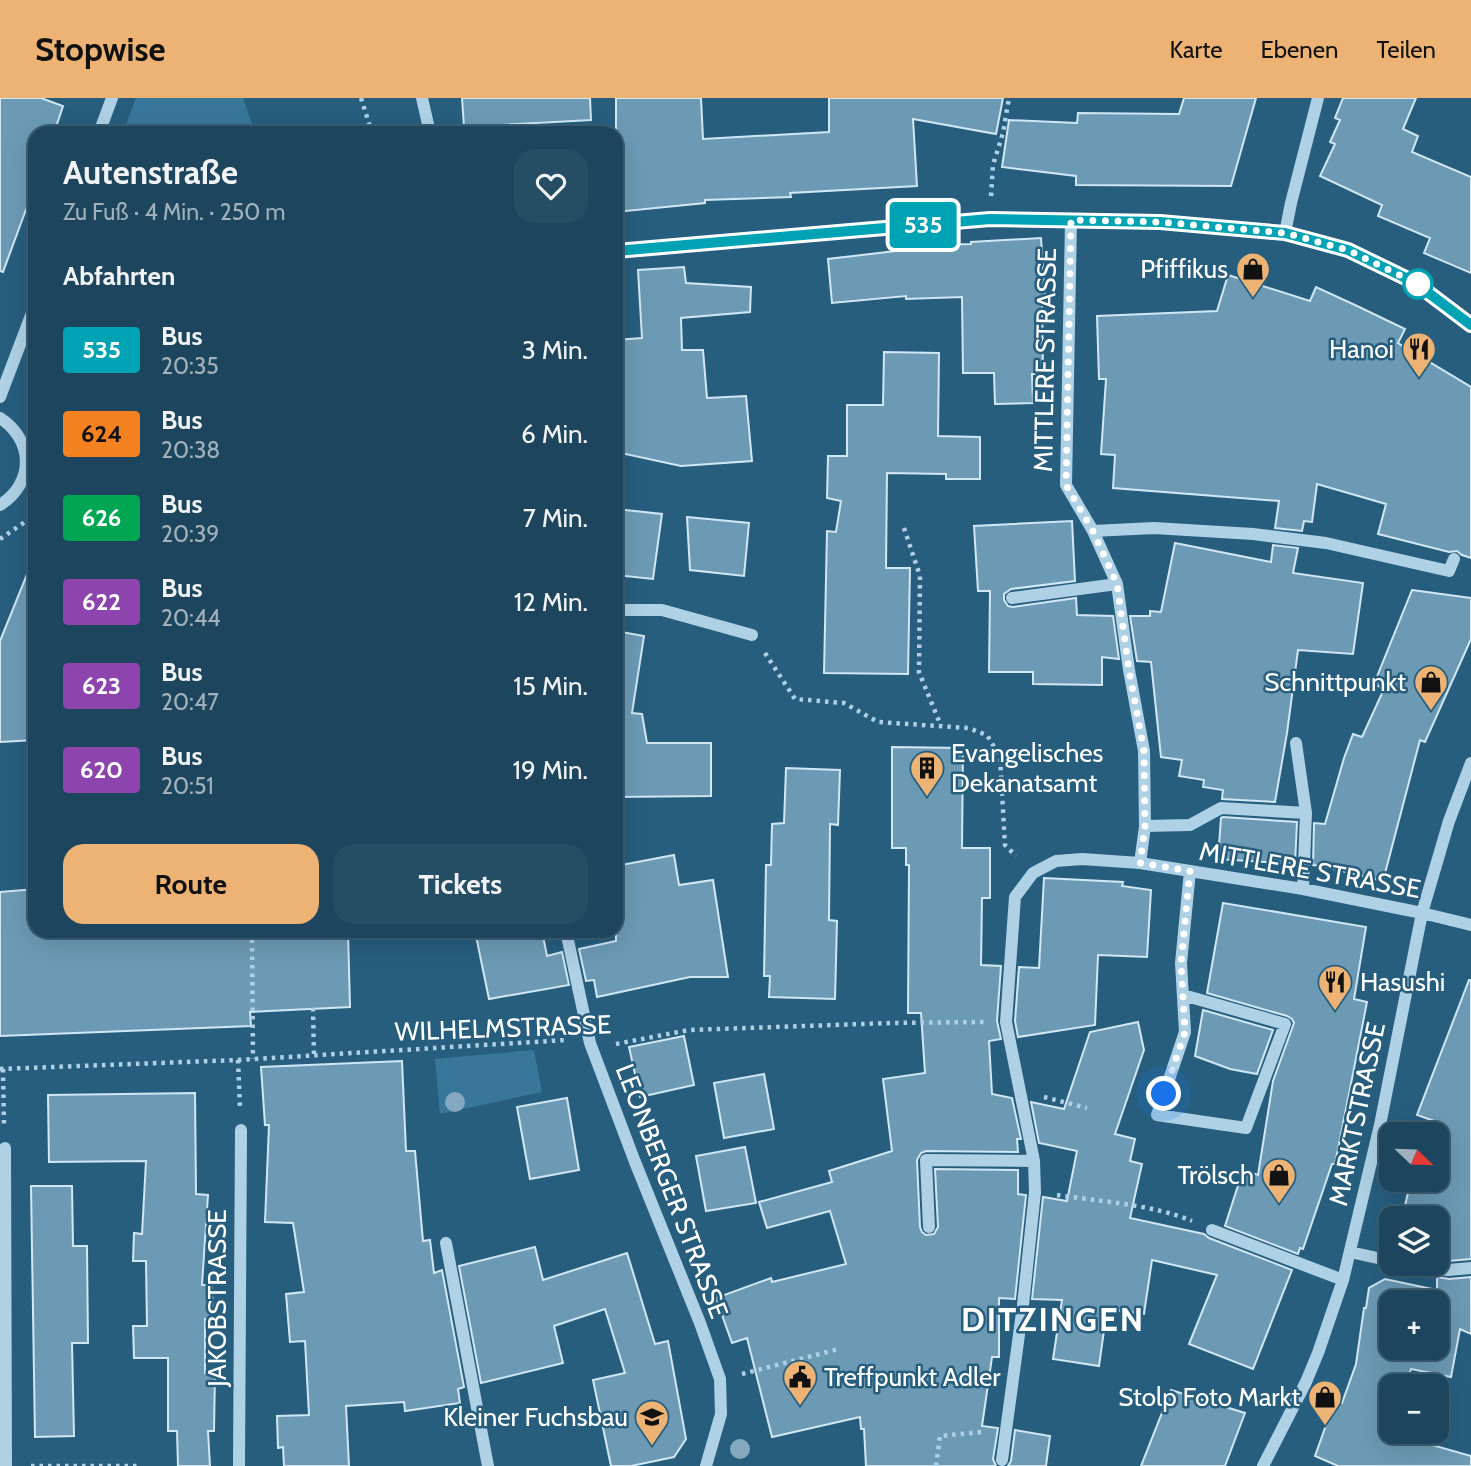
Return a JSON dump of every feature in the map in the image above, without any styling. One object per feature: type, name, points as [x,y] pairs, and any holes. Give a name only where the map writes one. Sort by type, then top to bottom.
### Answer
[{"type":"street","points":[[102,126],[112,98]]},
{"type":"street","points":[[422,98],[428,126]]},
{"type":"street","points":[[1285,233],[1318,98]]},
{"type":"street","points":[[623,250],[990,219],[1160,222],[1285,233],[1348,250],[1414,282],[1471,325]]},
{"type":"street","name":"MITTLERE STRASSE","points":[[1071,220],[1066,485],[1093,531],[1117,584],[1144,751],[1145,826],[1140,863]]},
{"type":"street","points":[[0,397],[28,323]]},
{"type":"street","points":[[0,418],[14,429],[23,444],[28,468]]},
{"type":"street","points":[[0,505],[28,477]]},
{"type":"street","points":[[1093,531],[1154,528],[1254,534],[1326,543],[1452,565]]},
{"type":"street","points":[[1012,598],[1117,584]]},
{"type":"street","points":[[623,610],[662,610],[752,635]]},
{"type":"street","points":[[1296,743],[1306,813],[1303,889]]},
{"type":"street","name":"MARKTSTRASSE","points":[[1263,1466],[1306,1382],[1343,1280],[1380,1125],[1422,913],[1449,821],[1471,763]]},
{"type":"street","points":[[1145,826],[1190,825],[1221,808],[1306,813]]},
{"type":"street","name":"MITTLERE STRASSE","points":[[1033,873],[1056,861],[1082,859],[1140,863],[1303,889],[1471,925]]},
{"type":"street","points":[[1183,995],[1285,1024],[1246,1128],[1157,1115],[1185,1032],[1181,963],[1190,871]]},
{"type":"street","points":[[1002,1460],[1035,1192],[1034,1161],[1006,1022],[1015,897],[1033,873]]},
{"type":"street","name":"LEONBERGER STRASSE","points":[[568,938],[590,1043],[720,1379],[721,1414],[708,1460]]},
{"type":"street","name":"JAKOBSTRASSE","points":[[239,1466],[241,1130]]},
{"type":"street","points":[[5,1148],[6,1466]]},
{"type":"street","points":[[929,1227],[926,1160],[1034,1161]]},
{"type":"street","points":[[1212,1230],[1343,1280]]},
{"type":"street","points":[[446,1243],[488,1466]]},
{"type":"street","points":[[1350,1252],[1379,1258]]},
{"type":"street","points":[[1449,1270],[1471,1268]]},
{"type":"path","points":[[361,98],[370,126]]},
{"type":"path","points":[[990,198],[993,165],[1003,133],[1009,98]]},
{"type":"path","points":[[0,539],[28,520]]},
{"type":"path","points":[[904,528],[920,576],[919,672],[941,726]]},
{"type":"path","points":[[752,635],[795,699],[844,703],[878,722],[968,728],[986,735],[1000,757],[1005,845],[1033,873]]},
{"type":"path","points":[[252,938],[253,1059]]},
{"type":"path","points":[[313,1008],[314,1056]]},
{"type":"path","name":"WILHELMSTRASSE","points":[[1,1069],[238,1060],[574,1040],[607,1046],[688,1030],[1006,1022]]},
{"type":"path","points":[[238,1060],[241,1130]]},
{"type":"path","points":[[1,1069],[5,1148]]},
{"type":"path","points":[[1020,1091],[1087,1108]]},
{"type":"path","points":[[1035,1192],[1180,1216]]},
{"type":"path","points":[[720,1379],[839,1349]]},
{"type":"path","points":[[936,1466],[940,1436],[1007,1432]]},
{"type":"path","points":[[31,1466],[137,1466]]},
{"type":"shaded area","points":[[136,98],[243,98],[253,126],[126,126]]},
{"type":"shaded area","points":[[534,1050],[542,1092],[440,1114],[435,1059]]},
{"type":"building","points":[[0,98],[41,98],[63,106],[56,126],[28,126],[28,204],[3,272],[0,271]]},
{"type":"building","points":[[462,98],[590,98],[591,120],[464,126]]},
{"type":"building","points":[[616,98],[701,98],[703,139],[829,132],[829,98],[1003,98],[996,134],[913,119],[917,186],[790,193],[791,197],[705,200],[705,203],[623,211],[623,126],[616,126]]},
{"type":"building","points":[[1184,98],[1256,98],[1231,186],[1076,185],[1076,176],[1002,167],[1009,120],[1077,123],[1078,113],[1179,114]]},
{"type":"building","points":[[1343,98],[1416,98],[1403,129],[1418,136],[1412,152],[1471,177],[1471,273],[1424,253],[1430,238],[1378,216],[1382,205],[1320,176],[1335,144],[1330,142],[1340,120],[1335,118]]},
{"type":"building","points":[[1041,238],[1045,296],[1042,296],[1043,374],[1032,374],[1033,403],[995,404],[994,373],[963,373],[962,297],[906,299],[906,296],[832,303],[828,259],[904,250],[904,246]]},
{"type":"building","points":[[684,267],[686,283],[751,287],[750,312],[681,318],[682,350],[703,350],[707,398],[746,396],[752,461],[681,466],[623,454],[623,339],[642,338],[638,270]]},
{"type":"building","points":[[1228,275],[1310,301],[1316,287],[1405,329],[1398,343],[1471,387],[1471,558],[1457,551],[1449,552],[1378,534],[1386,504],[1317,484],[1312,522],[1304,521],[1302,531],[1275,528],[1279,501],[1113,488],[1115,455],[1101,454],[1106,379],[1099,379],[1097,316],[1217,311]]},
{"type":"building","points":[[884,352],[939,353],[938,436],[980,437],[980,479],[946,479],[946,474],[887,473],[886,568],[910,568],[908,674],[824,673],[827,531],[836,532],[841,501],[827,498],[828,456],[847,456],[847,405],[883,405]]},
{"type":"building","points":[[623,510],[662,514],[653,579],[623,576]]},
{"type":"building","points":[[687,517],[749,523],[744,576],[690,570]]},
{"type":"building","points":[[1072,521],[1075,581],[1011,589],[1004,594],[1004,600],[1008,606],[1013,607],[1076,598],[1077,615],[1113,616],[1119,659],[1102,657],[1102,685],[1033,684],[1033,672],[989,672],[990,591],[978,591],[974,526]]},
{"type":"building","points":[[1175,543],[1271,562],[1273,545],[1298,548],[1293,573],[1363,583],[1353,654],[1298,650],[1275,802],[1222,799],[1223,790],[1203,787],[1204,780],[1179,776],[1182,760],[1161,757],[1151,662],[1137,661],[1130,616],[1150,616],[1150,611],[1161,612]]},
{"type":"building","points":[[28,572],[28,740],[0,742],[0,641]]},
{"type":"building","points":[[1412,590],[1471,598],[1471,639],[1425,742],[1420,740],[1383,881],[1313,865],[1314,823],[1325,824],[1353,734],[1362,737],[1384,689],[1374,684]]},
{"type":"building","points":[[623,632],[644,636],[632,713],[642,714],[647,743],[711,743],[711,796],[623,797]]},
{"type":"building","points":[[892,747],[963,748],[962,848],[990,848],[990,898],[982,898],[981,965],[1001,966],[997,1021],[1001,1039],[989,1041],[992,1094],[1012,1098],[1021,1139],[1017,1139],[1018,1152],[926,1151],[921,1153],[917,1160],[920,1227],[926,1235],[934,1234],[938,1227],[935,1169],[1018,1170],[1018,1194],[1026,1195],[1015,1299],[999,1298],[999,1357],[992,1357],[982,1426],[998,1428],[993,1459],[996,1466],[866,1466],[864,1429],[861,1429],[860,1417],[772,1437],[747,1338],[732,1343],[716,1298],[771,1278],[772,1282],[846,1264],[830,1211],[767,1228],[759,1202],[832,1182],[829,1171],[892,1151],[883,1079],[925,1073],[921,1013],[908,1013],[909,865],[906,865],[906,848],[892,848]]},
{"type":"building","points":[[786,768],[840,770],[838,825],[830,824],[829,920],[837,921],[835,999],[769,997],[770,976],[764,976],[766,865],[771,865],[772,824],[784,823]]},
{"type":"building","points":[[1223,817],[1297,822],[1295,864],[1218,859]]},
{"type":"building","points":[[674,855],[679,885],[713,880],[728,977],[690,977],[597,997],[594,980],[586,981],[579,949],[623,938],[623,865]]},
{"type":"building","points":[[1044,878],[1123,882],[1122,886],[1151,890],[1147,957],[1098,955],[1095,1025],[1018,1037],[1015,1021],[1019,967],[1039,968]]},
{"type":"building","points":[[28,890],[28,938],[348,938],[350,1007],[250,1012],[251,1026],[0,1036],[0,892]]},
{"type":"building","points":[[1223,903],[1366,927],[1354,999],[1367,1002],[1335,1164],[1332,1164],[1303,1249],[1300,1248],[1298,1254],[1225,1226],[1243,1170],[1258,1175],[1273,1081],[1294,1023],[1287,1016],[1207,993]]},
{"type":"building","points":[[476,938],[543,938],[547,956],[562,952],[569,985],[489,999]]},
{"type":"building","points":[[1471,980],[1471,1259],[1449,1261],[1449,1206],[1405,1206],[1408,1192],[1449,1192],[1449,1122],[1437,1122],[1417,1115]]},
{"type":"building","points":[[1203,1010],[1273,1030],[1257,1074],[1230,1069],[1195,1056]]},
{"type":"building","points":[[1138,1022],[1144,1050],[1115,1134],[1135,1139],[1130,1161],[1142,1164],[1130,1218],[1204,1234],[1292,1270],[1253,1369],[1189,1344],[1217,1275],[1152,1260],[1144,1314],[1107,1309],[1099,1366],[1053,1359],[1062,1300],[1032,1299],[1043,1197],[1067,1201],[1077,1151],[1039,1143],[1031,1102],[1064,1109],[1090,1032]]},
{"type":"building","points":[[684,1036],[694,1085],[640,1097],[629,1047]]},
{"type":"building","points":[[402,1061],[406,1151],[415,1151],[423,1241],[430,1240],[434,1273],[442,1270],[464,1387],[458,1389],[460,1403],[405,1411],[404,1402],[346,1406],[349,1466],[284,1466],[283,1447],[278,1448],[277,1416],[309,1415],[305,1341],[290,1342],[286,1294],[304,1292],[293,1223],[265,1222],[269,1125],[265,1125],[261,1067]]},
{"type":"building","points":[[764,1074],[774,1129],[724,1138],[714,1083]]},
{"type":"building","points":[[195,1093],[196,1194],[208,1195],[202,1285],[212,1285],[213,1320],[205,1319],[205,1373],[215,1373],[214,1431],[208,1431],[210,1466],[178,1466],[177,1431],[168,1431],[168,1358],[134,1358],[133,1326],[147,1326],[146,1261],[133,1261],[134,1233],[142,1234],[146,1161],[49,1162],[48,1095]]},
{"type":"building","points":[[567,1098],[579,1170],[530,1179],[517,1107]]},
{"type":"building","points":[[745,1147],[756,1203],[706,1211],[696,1156]]},
{"type":"building","points":[[31,1186],[72,1186],[73,1246],[87,1246],[88,1343],[72,1343],[74,1436],[35,1437]]},
{"type":"building","points":[[535,1247],[543,1280],[627,1253],[655,1344],[668,1341],[686,1439],[674,1457],[631,1466],[611,1466],[593,1380],[625,1373],[605,1309],[554,1326],[563,1363],[481,1383],[459,1266]]},
{"type":"building","points":[[1437,1277],[1471,1277],[1471,1334],[1460,1329],[1451,1377],[1449,1374],[1411,1369],[1409,1374],[1379,1374],[1379,1444],[1429,1444],[1471,1456],[1471,1466],[1338,1466],[1315,1456],[1335,1400],[1342,1403],[1356,1364],[1369,1288],[1385,1279],[1437,1290]]},
{"type":"building","points":[[1171,1390],[1245,1413],[1225,1466],[1141,1466]]},
{"type":"building","points":[[1015,1430],[1050,1436],[1046,1466],[1008,1466]]},
{"type":"bus line","name":"535","points":[[623,250],[990,219],[1160,222],[1285,233],[1348,250],[1414,282],[1471,325]]},
{"type":"place","name":"Pfiffikus","points":[[1253,299]]},
{"type":"place","name":"Hanoi","points":[[1419,379]]},
{"type":"place","name":"Schnittpunkt","points":[[1431,712]]},
{"type":"place","name":"Evangelisches Dekanatsamt","points":[[927,798]]},
{"type":"place","name":"Hasushi","points":[[1335,1012]]},
{"type":"place","name":"Trölsch","points":[[1279,1205]]},
{"type":"place","name":"Treffpunkt Adler","points":[[800,1407]]},
{"type":"place","name":"Stolp Foto Markt","points":[[1325,1427]]},
{"type":"place","name":"Kleiner Fuchsbau","points":[[652,1447]]},
{"type":"district","name":"DITZINGEN","points":[[1053,1319]]},
{"type":"route","points":[[1164,1094],[1185,1032],[1181,963],[1190,871],[1140,863],[1145,826],[1144,751],[1117,584],[1093,531],[1066,485],[1071,220],[1160,222],[1285,233],[1348,250],[1418,284]]}]
